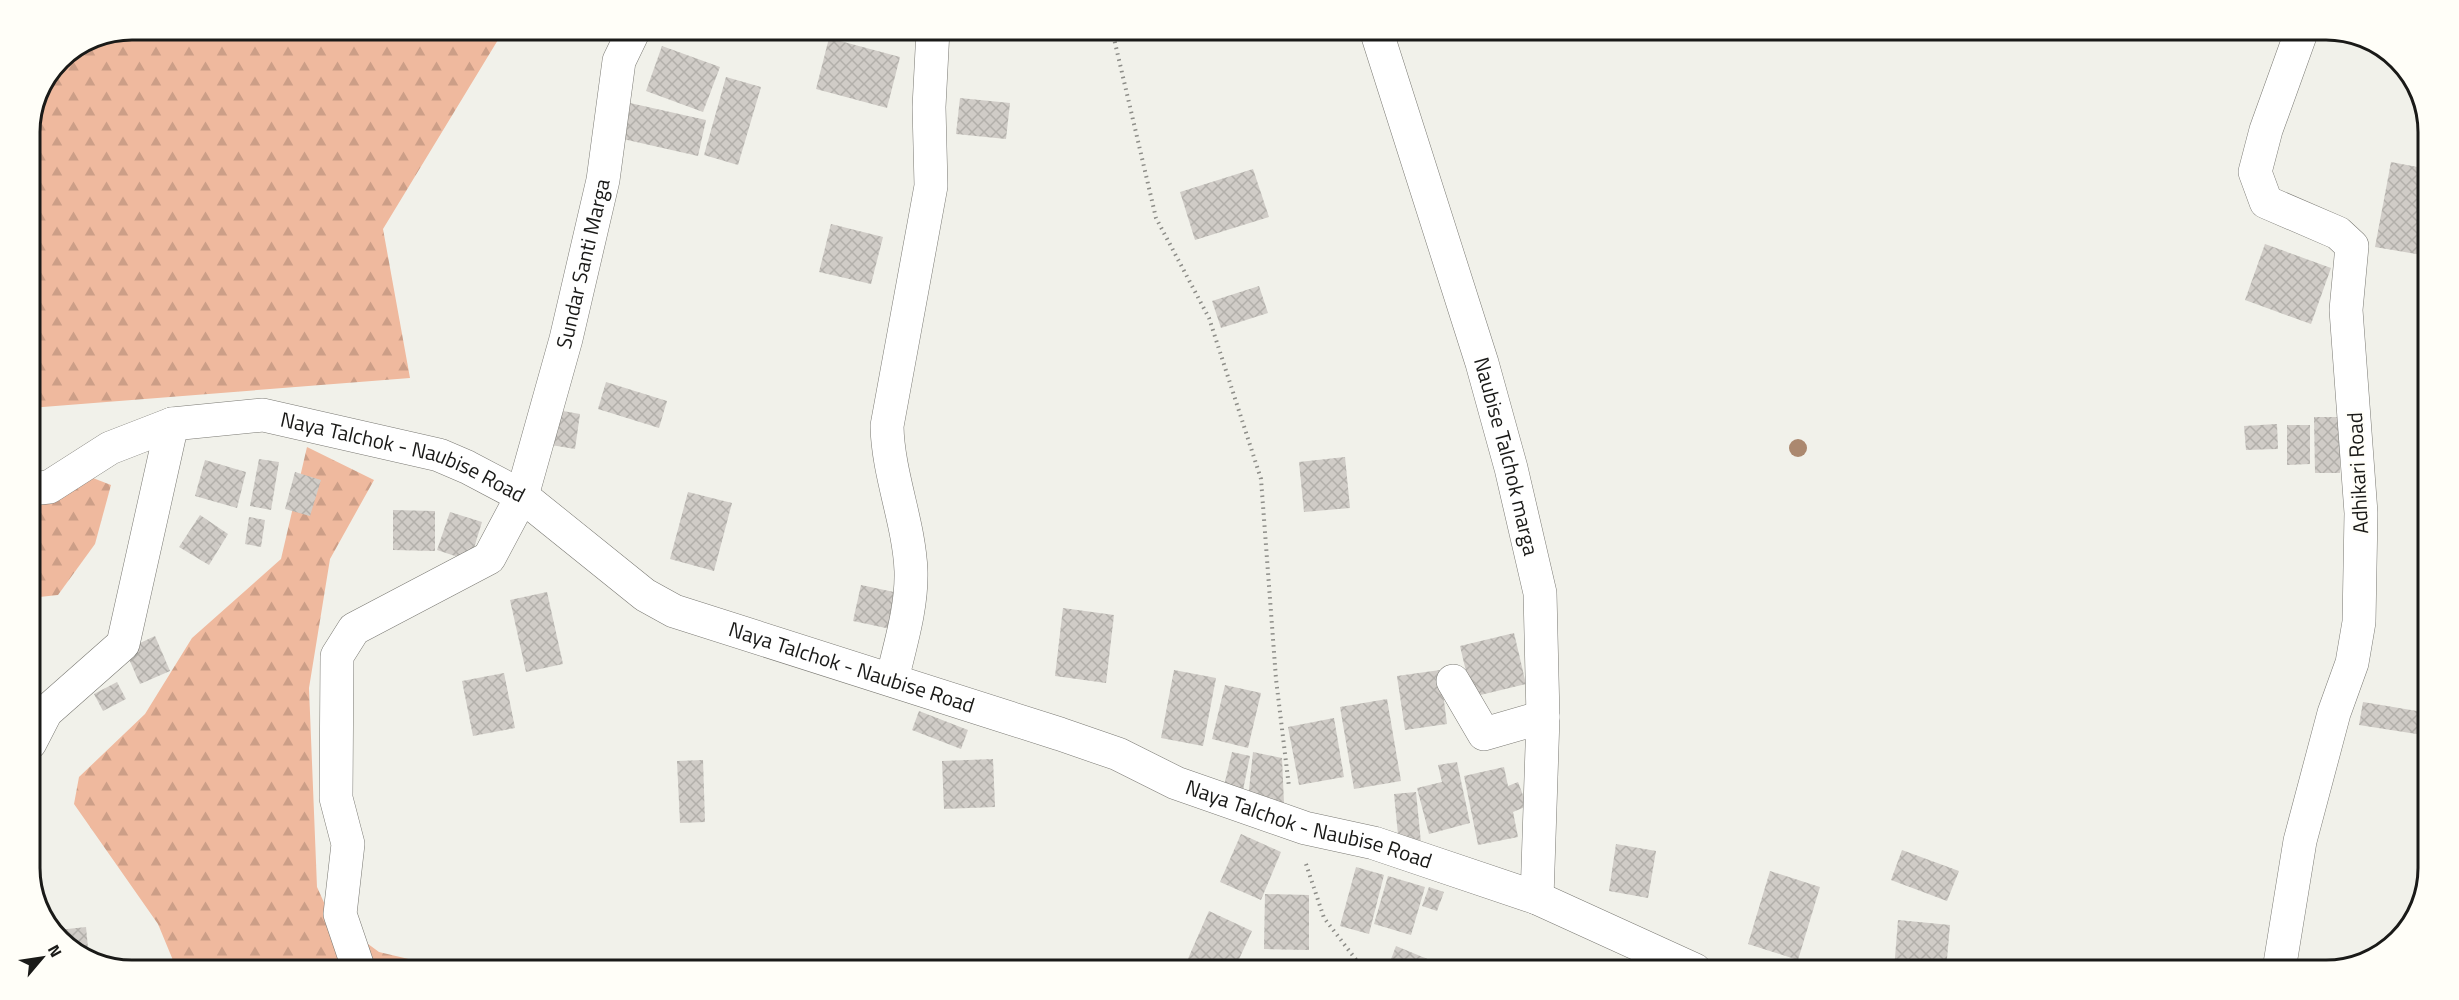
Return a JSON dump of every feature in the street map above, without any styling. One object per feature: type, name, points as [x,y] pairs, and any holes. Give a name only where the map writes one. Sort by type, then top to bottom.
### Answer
[{"type":"street","name":"Sundar Santi Marga","points":[[356,960],[340,914],[348,844],[336,798],[337,656],[354,629],[489,558],[522,496],[566,339],[603,180],[619,61],[629,41]]},
{"type":"street","points":[[892,680],[911,595],[911,568],[888,450],[887,426],[931,186],[930,107],[933,41]]},
{"type":"street","name":"Naubise Talchok marga","points":[[1380,41],[1482,363],[1511,468],[1540,594],[1543,717],[1537,898]]},
{"type":"street","name":"Adhikari Road","points":[[2281,960],[2300,841],[2334,713],[2352,663],[2360,622],[2361,571],[2359,455],[2346,310],[2352,246],[2338,233],[2266,202],[2255,172],[2266,130],[2298,41]]},
{"type":"street","name":"Naya Talchok - Naubise Road","points":[[41,488],[49,487],[110,448],[172,424],[263,415],[439,455],[522,496],[645,596],[674,611],[1118,754],[1176,783],[1294,824],[1374,843],[1537,898],[1673,960]]},
{"type":"street","points":[[41,722],[46,712],[123,645],[172,424]]},
{"type":"street","points":[[1453,681],[1484,735],[1543,717]]},
{"type":"path","points":[[1115,41],[1156,218],[1209,318],[1261,479],[1276,679],[1294,824],[1324,918],[1356,960]]},
{"type":"green space","points":[[120,41],[497,41],[383,229],[410,378],[41,407],[41,126],[50,92],[59,76],[86,53],[103,45]]},
{"type":"green space","points":[[307,447],[374,480],[330,559],[309,688],[317,887],[330,916],[379,952],[413,960],[173,960],[158,924],[74,804],[79,777],[145,714],[192,638],[281,559]]},
{"type":"green space","points":[[80,473],[111,485],[95,544],[58,595],[41,597],[41,480]]},
{"type":"building","points":[[828,41],[840,41],[900,57],[887,108],[816,89]]},
{"type":"building","points":[[662,46],[720,67],[703,112],[646,91]]},
{"type":"building","points":[[726,77],[761,87],[738,165],[704,155]]},
{"type":"building","points":[[960,98],[1010,103],[1006,139],[956,134]]},
{"type":"building","points":[[630,103],[706,120],[698,156],[623,139]]},
{"type":"building","points":[[2391,162],[2418,167],[2418,254],[2375,247]]},
{"type":"building","points":[[1253,169],[1269,217],[1195,240],[1180,192]]},
{"type":"building","points":[[831,224],[883,237],[871,284],[819,272]]},
{"type":"building","points":[[2265,244],[2331,268],[2311,324],[2245,300]]},
{"type":"building","points":[[1259,286],[1268,313],[1221,328],[1212,301]]},
{"type":"building","points":[[606,382],[667,401],[659,428],[598,409]]},
{"type":"building","points":[[557,410],[580,414],[575,449],[551,445]]},
{"type":"building","points":[[2314,417],[2340,417],[2340,473],[2315,473]]},
{"type":"building","points":[[2277,424],[2278,449],[2246,450],[2244,426]]},
{"type":"building","points":[[2287,425],[2310,425],[2310,464],[2287,465]]},
{"type":"building","points":[[1345,457],[1350,508],[1304,512],[1299,462]]},
{"type":"building","points":[[259,459],[279,462],[271,510],[250,506]]},
{"type":"building","points":[[205,460],[246,472],[237,508],[195,496]]},
{"type":"building","points":[[295,472],[321,480],[310,516],[285,509]]},
{"type":"building","points":[[688,492],[732,503],[714,571],[670,559]]},
{"type":"building","points":[[393,510],[435,511],[435,551],[393,550]]},
{"type":"building","points":[[450,512],[482,522],[470,561],[437,550]]},
{"type":"building","points":[[200,515],[228,534],[209,565],[179,547]]},
{"type":"building","points":[[249,517],[265,520],[261,547],[245,544]]},
{"type":"building","points":[[861,585],[908,595],[900,631],[853,621]]},
{"type":"building","points":[[547,592],[563,664],[526,672],[510,600]]},
{"type":"building","points":[[1063,608],[1114,615],[1106,683],[1055,676]]},
{"type":"building","points":[[1514,633],[1526,684],[1472,697],[1460,646]]},
{"type":"building","points":[[155,636],[170,671],[140,684],[125,650]]},
{"type":"building","points":[[1174,670],[1216,678],[1203,746],[1161,738]]},
{"type":"building","points":[[1440,670],[1447,724],[1405,730],[1397,676]]},
{"type":"building","points":[[504,673],[515,728],[473,736],[462,681]]},
{"type":"building","points":[[117,682],[126,699],[103,711],[94,694]]},
{"type":"building","points":[[1225,685],[1261,693],[1248,748],[1212,739]]},
{"type":"building","points":[[1387,699],[1401,781],[1354,789],[1340,707]]},
{"type":"building","points":[[2363,702],[2418,711],[2418,734],[2359,725]]},
{"type":"building","points":[[919,711],[968,730],[961,749],[912,730]]},
{"type":"building","points":[[1334,718],[1344,777],[1299,785],[1288,727]]},
{"type":"building","points":[[1232,752],[1250,756],[1243,790],[1224,786]]},
{"type":"building","points":[[1253,752],[1282,758],[1284,803],[1248,799]]},
{"type":"building","points":[[993,759],[995,807],[944,809],[942,761]]},
{"type":"building","points":[[703,760],[705,822],[680,823],[677,761]]},
{"type":"building","points":[[1457,762],[1470,823],[1429,834],[1417,788],[1442,782],[1438,765]]},
{"type":"building","points":[[1504,767],[1508,786],[1518,782],[1527,806],[1513,812],[1518,837],[1478,845],[1464,776]]},
{"type":"building","points":[[1416,792],[1421,843],[1399,845],[1394,794]]},
{"type":"building","points":[[1241,834],[1281,852],[1261,900],[1220,882]]},
{"type":"building","points":[[1616,844],[1656,851],[1648,898],[1609,891]]},
{"type":"building","points":[[1902,850],[1959,871],[1947,901],[1891,880]]},
{"type":"building","points":[[1356,867],[1384,875],[1369,934],[1340,926]]},
{"type":"building","points":[[1770,871],[1820,887],[1798,960],[1748,944]]},
{"type":"building","points":[[1388,876],[1425,887],[1411,935],[1374,924]]},
{"type":"building","points":[[1429,887],[1444,892],[1437,911],[1422,906]]},
{"type":"building","points":[[1265,894],[1309,895],[1309,950],[1264,949]]},
{"type":"building","points":[[1209,911],[1252,931],[1239,960],[1187,960]]},
{"type":"building","points":[[1898,920],[1950,925],[1947,960],[1895,960]]},
{"type":"building","points":[[86,927],[88,948],[72,937],[72,928]]},
{"type":"building","points":[[1396,946],[1430,960],[1391,960]]}]
